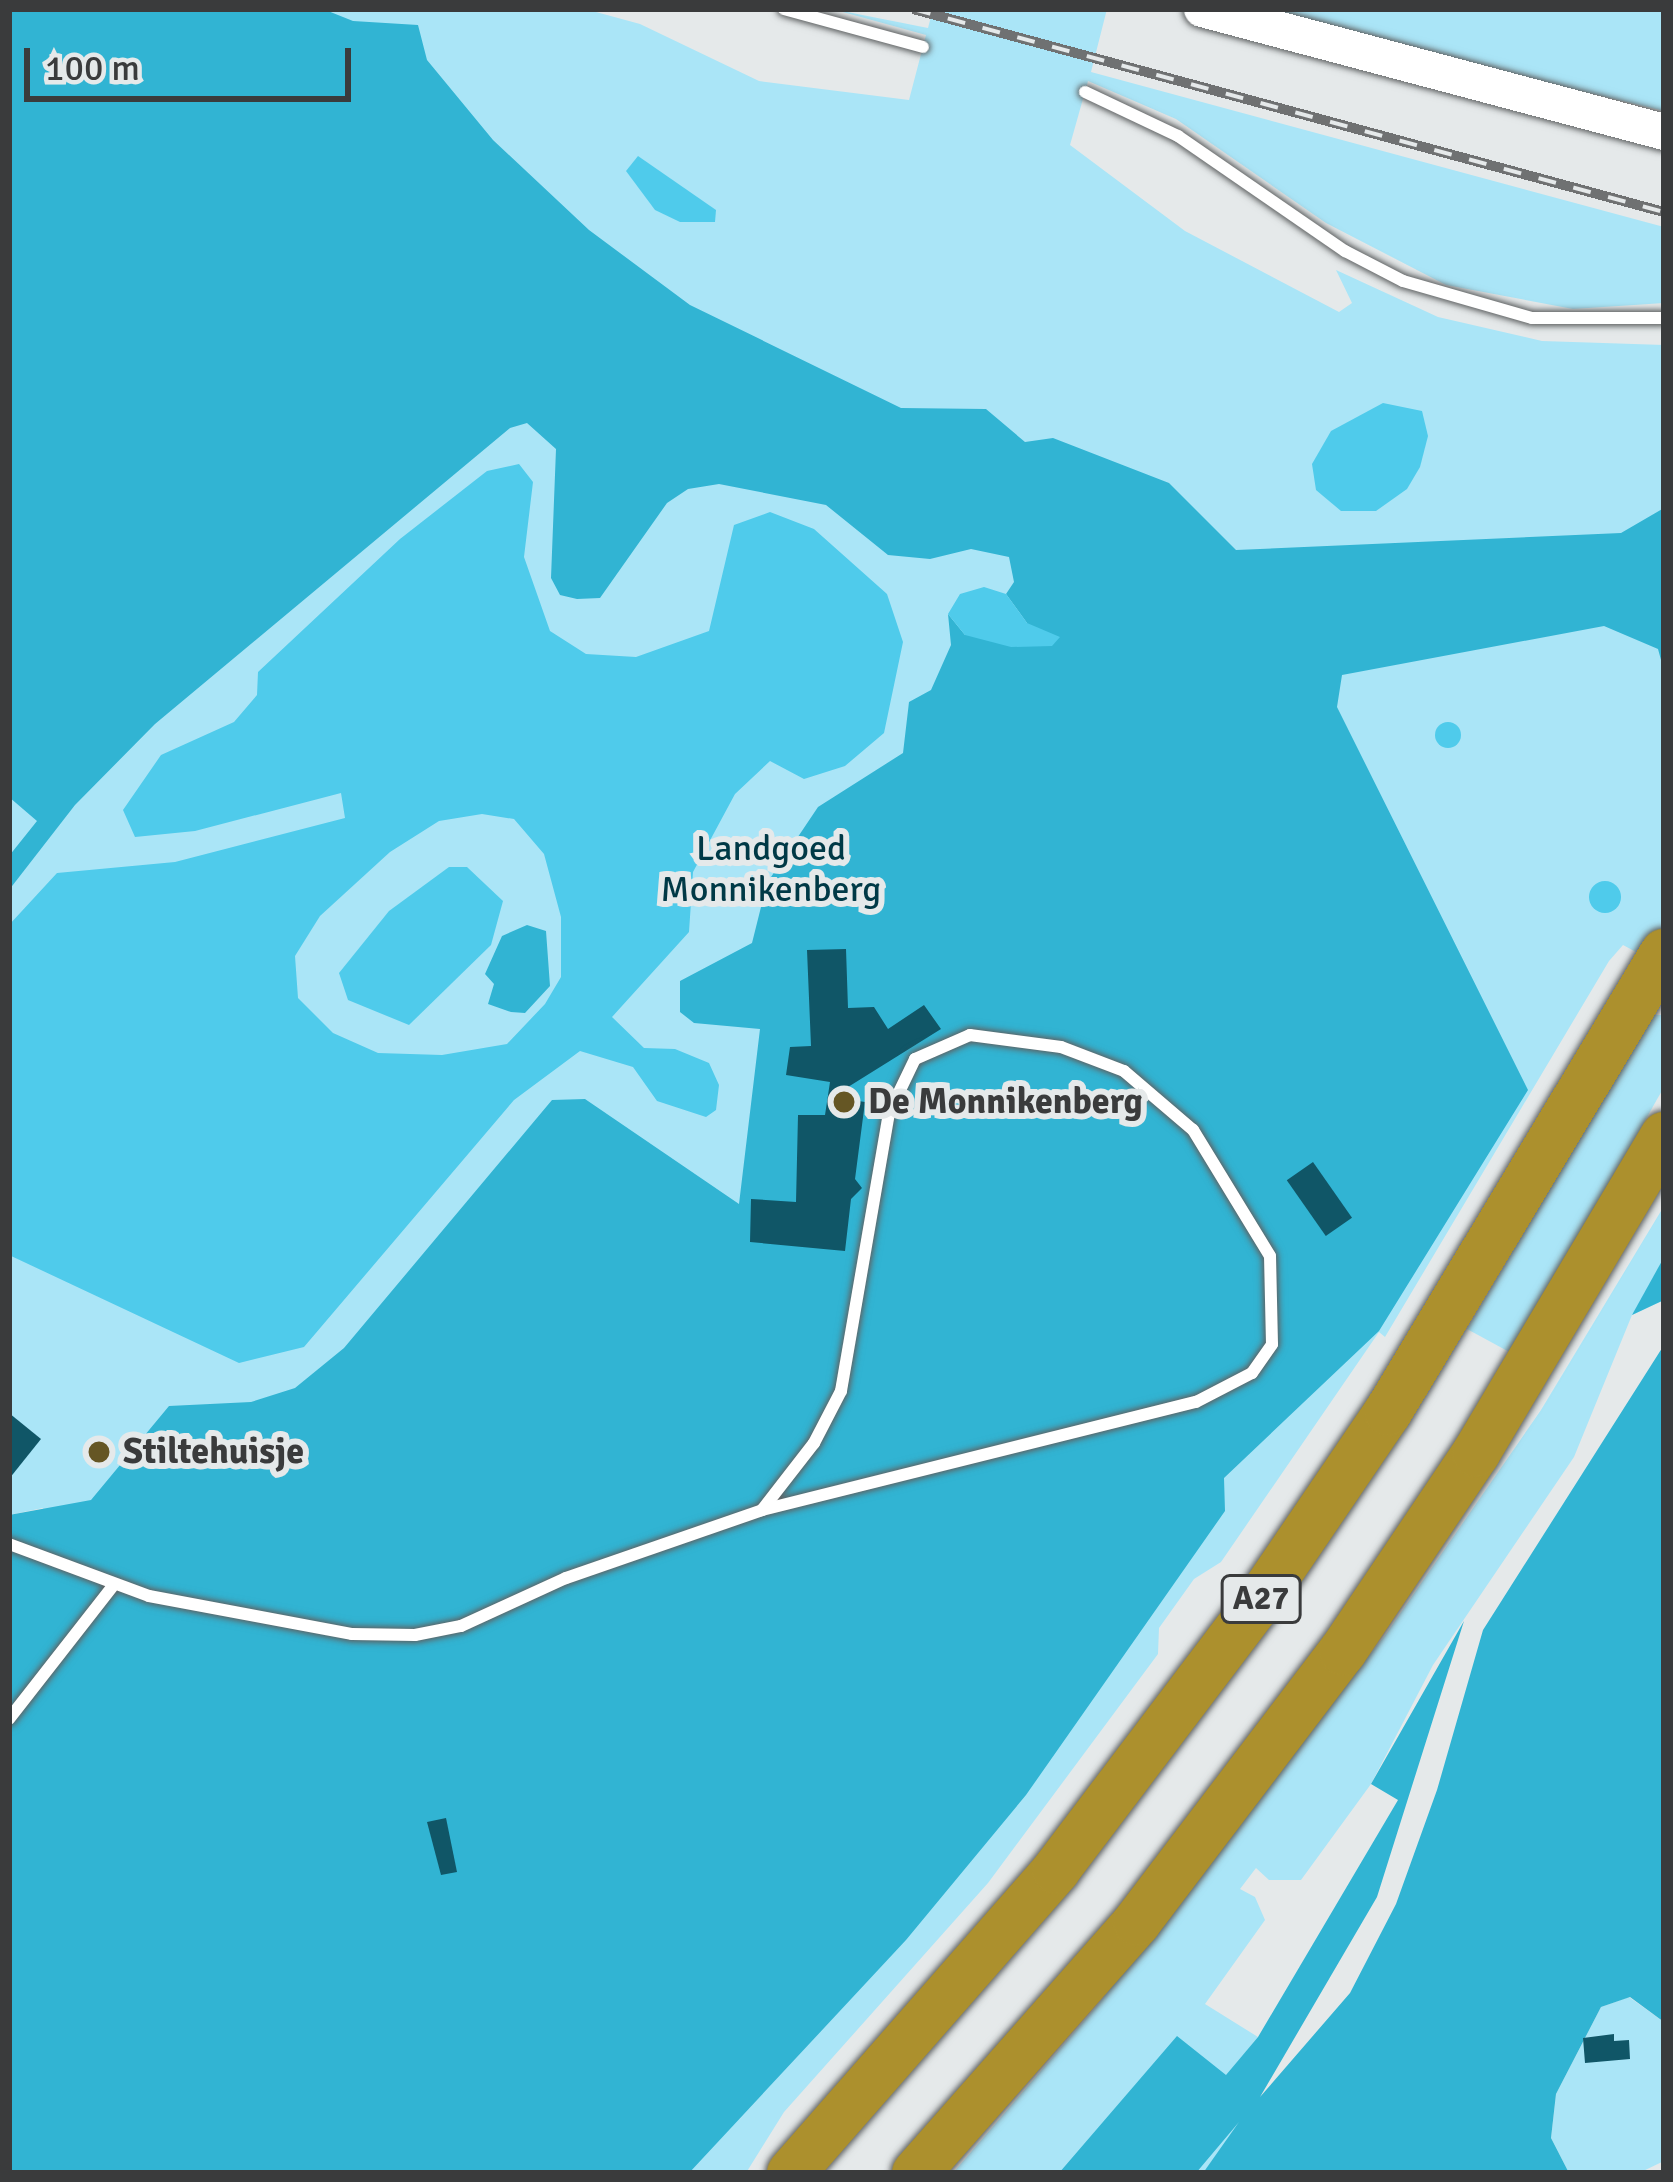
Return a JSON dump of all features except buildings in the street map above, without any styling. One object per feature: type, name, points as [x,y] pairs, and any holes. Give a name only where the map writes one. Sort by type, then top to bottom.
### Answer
[{"type":"highway","name":"A27","points":[[791,2173],[1056,1870],[1256,1606],[1388,1412],[1660,961]]},
{"type":"highway","name":"A27","points":[[916,2173],[1137,1922],[1343,1651],[1476,1453],[1664,1136]]},
{"type":"main road","points":[[1202,9],[1664,131]]},
{"type":"lane","points":[[784,9],[923,47]]},
{"type":"lane","points":[[1085,92],[1178,136],[1345,251],[1403,281],[1532,318],[1664,318]]},
{"type":"lane","points":[[9,1544],[112,1587],[352,1634],[415,1635],[461,1626],[566,1578],[762,1510],[1196,1402],[1252,1373],[1272,1344],[1270,1256],[1193,1130],[1124,1071],[1061,1047],[970,1035],[916,1059],[889,1113],[841,1391],[762,1510]]},
{"type":"lane","points":[[9,1719],[112,1587]]},
{"type":"green space","name":"Landgoed Monnikenberg","points":[[9,9],[585,9],[640,24],[759,81],[909,100],[926,35],[832,9],[928,28],[933,9],[1107,9],[1091,72],[1664,227],[1664,303],[1573,309],[1446,285],[1326,223],[1176,119],[1088,81],[1070,145],[1185,231],[1339,312],[1352,303],[1336,270],[1438,317],[1542,341],[1664,345],[1664,967],[1623,945],[1609,961],[1385,1337],[1379,1332],[1221,1562],[1194,1579],[1159,1628],[1158,1654],[988,1883],[784,2112],[746,2173],[9,2173],[9,1653],[43,1508],[9,1515]]},
{"type":"green space","points":[[1250,9],[1664,9],[1664,111],[1485,68]]},
{"type":"green space","points":[[1653,1015],[1664,1015],[1664,1087],[1513,1354],[1467,1329]]},
{"type":"green space","points":[[1664,1206],[1664,1300],[1632,1315],[1574,1457],[1433,1665],[1371,1784],[1301,1880],[1269,1880],[1256,1868],[1240,1889],[1255,1897],[1265,1920],[1205,2004],[1258,2037],[1227,2075],[1257,2101],[1203,2173],[953,2173],[1096,2007],[1386,1634],[1541,1410]]},
{"type":"green space","points":[[1629,1997],[1664,2022],[1664,2161],[1639,2173],[1569,2173],[1551,2138],[1556,2094],[1601,2007]]},
{"type":"shaded area","name":"Landgoed Monnikenberg","points":[[9,9],[323,9],[353,21],[418,25],[427,60],[493,140],[589,230],[690,305],[901,408],[986,409],[1025,442],[1053,438],[1169,483],[1236,550],[1621,533],[1664,508],[1664,671],[1658,649],[1604,626],[1342,675],[1337,707],[1528,1090],[1379,1331],[1224,1478],[1225,1511],[1026,1795],[906,1940],[689,2173],[9,2173],[9,1515],[91,1500],[169,1406],[251,1402],[295,1388],[344,1348],[552,1100],[585,1099],[739,1204],[760,1029],[694,1023],[680,1012],[680,981],[752,943],[767,883],[818,807],[903,753],[909,702],[931,690],[951,645],[948,614],[965,635],[1027,623],[1006,594],[1014,582],[1009,557],[971,549],[930,559],[888,555],[826,505],[719,484],[688,489],[667,503],[600,598],[560,595],[551,578],[556,449],[527,423],[510,428],[155,724],[75,805],[9,890],[9,856],[37,821],[9,797]]},
{"type":"shaded area","points":[[638,156],[716,210],[715,222],[680,222],[655,210],[626,171]]},
{"type":"shaded area","points":[[1383,403],[1422,411],[1428,436],[1420,467],[1407,489],[1376,511],[1341,511],[1316,490],[1312,464],[1331,431]]},
{"type":"shaded area","points":[[519,464],[533,482],[524,557],[550,631],[586,654],[636,657],[709,631],[734,525],[770,512],[814,529],[887,594],[903,642],[884,733],[845,766],[804,779],[770,761],[735,794],[693,872],[689,932],[612,1017],[644,1048],[675,1049],[709,1063],[719,1085],[716,1110],[706,1117],[657,1101],[633,1067],[580,1051],[514,1100],[304,1347],[239,1363],[9,1255],[9,925],[57,873],[175,862],[345,818],[341,793],[195,831],[135,837],[123,810],[161,755],[234,722],[257,695],[258,672],[400,539],[487,471]],"holes":[[[482,814],[514,819],[544,854],[561,917],[561,977],[545,1004],[507,1044],[442,1055],[378,1053],[333,1033],[298,998],[295,956],[320,916],[390,852],[439,821]]]},
{"type":"shaded area","points":[[984,587],[1006,594],[1027,623],[1060,637],[1052,646],[1011,647],[965,635],[948,614],[960,594]]},
{"type":"shaded area","points":[[1448,722],[1458,725],[1458,745],[1448,748],[1438,745],[1435,735],[1438,725]]},
{"type":"shaded area","points":[[449,867],[467,867],[503,901],[491,945],[409,1025],[348,1000],[339,973],[389,911]]},
{"type":"shaded area","points":[[1605,881],[1616,886],[1621,897],[1616,908],[1605,913],[1594,908],[1589,897],[1594,886]]},
{"type":"shaded area","points":[[527,925],[546,931],[550,986],[525,1013],[511,1012],[488,1004],[494,984],[485,974],[502,936]]},
{"type":"shaded area","points":[[1663,1259],[1664,1300],[1632,1315]]},
{"type":"shaded area","points":[[1664,1345],[1664,2022],[1630,1997],[1601,2007],[1556,2094],[1551,2138],[1569,2173],[1203,2173],[1239,2122],[1196,2173],[1059,2173],[1177,2036],[1226,2075],[1258,2037],[1398,1800],[1371,1784],[1464,1621],[1377,1897],[1260,2097],[1350,1993],[1396,1904],[1437,1790],[1483,1630]]},
{"type":"railway","points":[[913,9],[1664,212]]},
{"type":"place","name":"De Monnikenberg","points":[[844,1102]]},
{"type":"place","name":"Stiltehuisje","points":[[99,1452]]}]
